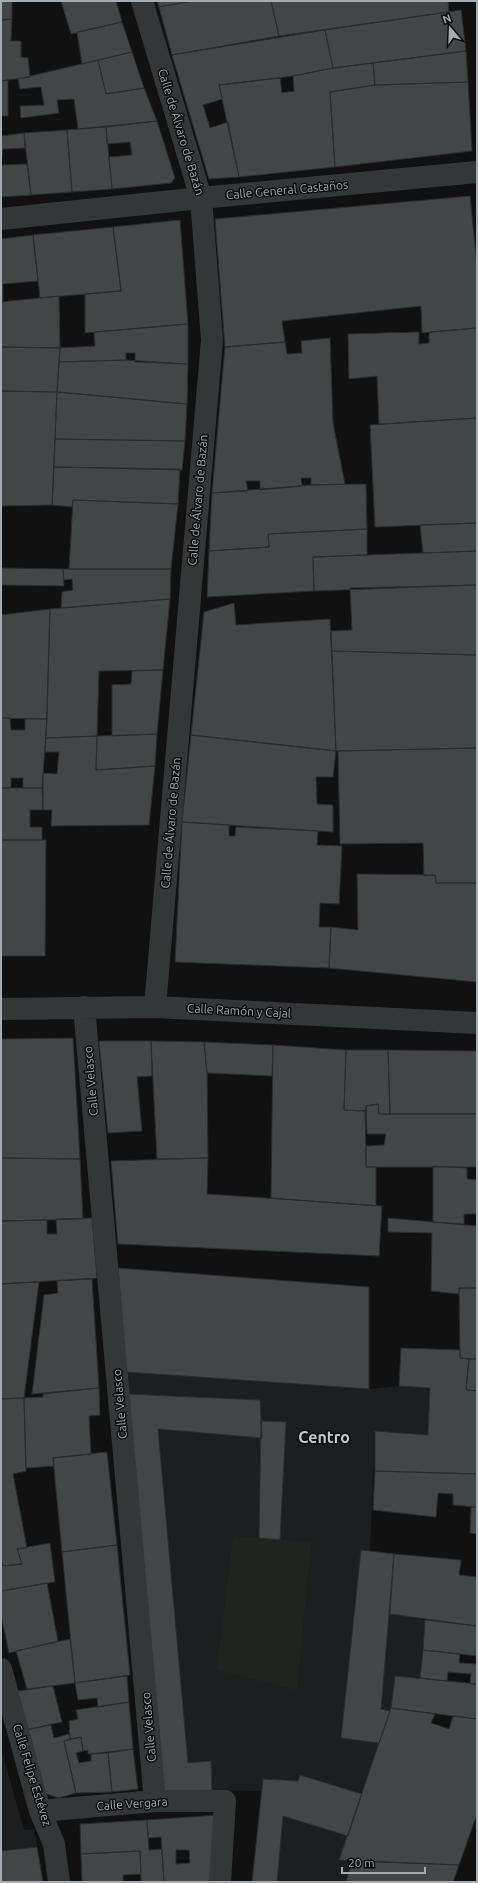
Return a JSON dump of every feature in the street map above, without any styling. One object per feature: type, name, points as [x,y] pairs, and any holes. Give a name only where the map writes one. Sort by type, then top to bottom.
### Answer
[{"type":"street","name":"Calle de Álvaro de Bazán","points":[[142,1],[201,198],[212,340],[155,1007]]},
{"type":"street","name":"Calle General Castaños","points":[[1,219],[201,198],[477,172]]},
{"type":"street","name":"Calle Velasco","points":[[84,1007],[156,1801]]},
{"type":"street","name":"Calle Ramón y Cajal","points":[[1,1009],[155,1007],[477,1023]]},
{"type":"street","name":"Calle Felipe Estévez","points":[[1,1669],[40,1811],[54,1844],[59,1882]]},
{"type":"street","name":"Calle Vergara","points":[[40,1811],[156,1801],[225,1800],[220,1882]]},
{"type":"shaded area","points":[[126,1372],[369,1389],[399,1386],[430,1388],[428,1435],[375,1431],[370,1551],[394,1554],[390,1614],[425,1620],[420,1678],[395,1676],[391,1708],[339,1860],[352,1861],[346,1882],[252,1882],[262,1791],[212,1790],[158,1793]]},
{"type":"shaded area","points":[[233,1536],[311,1542],[297,1690],[217,1670]]},
{"type":"shaded area","points":[[1,1748],[24,1830],[34,1829],[43,1882],[1,1882]]},
{"type":"building","points":[[1,1],[12,1],[12,19],[1,20]]},
{"type":"building","points":[[61,1],[116,1],[122,22],[71,34]]},
{"type":"building","points":[[157,1],[192,1],[159,7]]},
{"type":"building","points":[[192,1],[271,1],[279,36],[172,55],[159,7]]},
{"type":"building","points":[[271,1],[448,1],[449,12],[279,36]]},
{"type":"building","points":[[461,10],[466,51],[333,68],[325,30]]},
{"type":"building","points":[[12,19],[11,41],[21,41],[21,57],[28,58],[30,77],[1,81],[1,20]]},
{"type":"building","points":[[122,22],[132,52],[82,64],[77,32]]},
{"type":"building","points":[[325,30],[333,68],[293,76],[219,85],[222,99],[203,105],[210,128],[228,122],[239,177],[209,179],[172,55]]},
{"type":"building","points":[[466,51],[468,82],[375,85],[373,63]]},
{"type":"building","points":[[132,52],[144,88],[106,94],[98,60]]},
{"type":"building","points":[[98,60],[106,94],[144,88],[157,121],[78,129],[74,99],[57,100],[59,113],[21,118],[20,106],[44,105],[41,87],[20,89],[18,79]]},
{"type":"building","points":[[373,63],[375,85],[330,92],[335,167],[239,177],[219,85],[280,78],[282,93],[294,91],[293,76],[333,68]]},
{"type":"building","points":[[8,80],[8,116],[1,116],[1,81]]},
{"type":"building","points":[[468,82],[472,151],[335,167],[330,92],[375,85]]},
{"type":"building","points":[[157,121],[175,178],[171,183],[112,189],[109,157],[132,155],[130,142],[107,144],[106,127]]},
{"type":"building","points":[[106,127],[112,189],[72,192],[67,130]]},
{"type":"building","points":[[67,130],[72,192],[31,195],[24,133]]},
{"type":"building","points":[[24,133],[25,148],[3,149],[1,165],[1,136]]},
{"type":"building","points":[[27,164],[31,195],[1,197],[1,165]]},
{"type":"building","points":[[470,196],[477,265],[477,328],[422,333],[421,306],[282,321],[285,342],[225,347],[215,219]]},
{"type":"building","points":[[180,220],[188,324],[85,333],[85,294],[121,291],[113,227]]},
{"type":"building","points":[[113,227],[121,291],[40,298],[33,235]]},
{"type":"building","points":[[33,235],[38,281],[3,284],[3,302],[1,302],[1,239]]},
{"type":"building","points":[[59,296],[60,348],[1,347],[1,302]]},
{"type":"building","points":[[188,324],[188,364],[135,362],[135,353],[126,353],[126,360],[59,362],[60,348],[95,346],[94,332]]},
{"type":"building","points":[[477,328],[477,418],[379,424],[377,376],[349,379],[348,334],[419,332],[419,344],[429,343],[429,332]]},
{"type":"building","points":[[330,338],[333,423],[345,484],[311,485],[311,478],[301,478],[302,486],[260,490],[260,481],[246,481],[248,491],[212,493],[225,347],[285,342],[287,354],[302,353],[301,341]]},
{"type":"building","points":[[1,347],[60,348],[57,392],[1,391]]},
{"type":"building","points":[[126,360],[188,364],[187,404],[57,392],[59,362]]},
{"type":"building","points":[[1,391],[57,392],[52,505],[1,506]]},
{"type":"building","points":[[57,392],[187,404],[185,441],[55,439]]},
{"type":"building","points":[[477,418],[477,523],[375,527],[370,425]]},
{"type":"building","points":[[55,439],[185,441],[182,470],[54,467]]},
{"type":"building","points":[[54,467],[180,469],[178,504],[73,500],[72,507],[52,505]]},
{"type":"building","points":[[366,484],[367,529],[268,534],[269,547],[209,551],[212,493],[311,485]]},
{"type":"building","points":[[73,500],[178,504],[171,569],[69,569]]},
{"type":"building","points":[[477,523],[477,551],[423,553],[420,525]]},
{"type":"building","points":[[367,529],[367,555],[313,557],[314,591],[207,597],[209,551],[269,547],[268,534]]},
{"type":"building","points":[[477,551],[477,585],[314,591],[313,557]]},
{"type":"building","points":[[1,568],[63,569],[64,586],[1,585]]},
{"type":"building","points":[[63,569],[171,569],[170,599],[61,608],[62,592],[73,590],[72,579],[64,580]]},
{"type":"building","points":[[477,585],[477,655],[332,651],[331,631],[352,630],[350,588]]},
{"type":"building","points":[[170,599],[163,670],[99,671],[97,736],[46,738],[50,609]]},
{"type":"building","points":[[234,603],[236,625],[330,619],[336,751],[191,735],[204,612]]},
{"type":"building","points":[[50,609],[47,719],[1,718],[1,615]]},
{"type":"building","points":[[332,651],[477,655],[477,748],[336,751]]},
{"type":"building","points":[[163,670],[157,734],[112,736],[112,685],[131,684],[132,671]]},
{"type":"building","points":[[1,718],[10,718],[11,730],[25,730],[25,719],[47,719],[42,788],[23,788],[23,778],[11,778],[11,788],[1,788]]},
{"type":"building","points":[[157,734],[155,766],[96,770],[97,736]]},
{"type":"building","points":[[191,735],[336,751],[333,777],[316,777],[317,804],[333,805],[333,832],[182,822]]},
{"type":"building","points":[[97,736],[96,770],[155,766],[149,825],[51,826],[52,810],[43,810],[43,773],[57,774],[59,752],[45,752],[46,738]]},
{"type":"building","points":[[477,748],[477,883],[436,883],[435,875],[424,876],[423,843],[340,844],[338,751]]},
{"type":"building","points":[[1,788],[42,788],[43,810],[30,810],[30,827],[42,827],[42,840],[1,840]]},
{"type":"building","points":[[182,822],[229,825],[229,836],[235,836],[236,827],[318,831],[317,845],[342,846],[339,904],[320,903],[319,927],[331,927],[329,968],[175,962]]},
{"type":"building","points":[[1,840],[46,840],[45,956],[1,956]]},
{"type":"building","points":[[357,874],[435,875],[436,883],[477,883],[477,982],[329,968],[331,927],[358,930]]},
{"type":"building","points":[[73,1038],[80,1159],[1,1158],[1,1039]]},
{"type":"building","points":[[99,1041],[151,1041],[152,1076],[137,1077],[142,1131],[108,1133]]},
{"type":"building","points":[[151,1041],[204,1042],[207,1073],[208,1158],[157,1159]]},
{"type":"building","points":[[204,1042],[273,1045],[272,1076],[207,1073]]},
{"type":"building","points":[[273,1045],[346,1050],[344,1110],[365,1111],[366,1167],[376,1167],[376,1206],[271,1198]]},
{"type":"building","points":[[346,1050],[388,1050],[390,1114],[379,1114],[378,1104],[366,1106],[365,1111],[344,1110]]},
{"type":"building","points":[[388,1050],[477,1051],[477,1114],[390,1114]]},
{"type":"building","points":[[378,1104],[379,1114],[477,1114],[477,1167],[366,1167],[366,1146],[384,1145],[386,1134],[367,1134],[366,1106]]},
{"type":"building","points":[[1,1158],[80,1159],[83,1219],[1,1221]]},
{"type":"building","points":[[208,1158],[207,1194],[382,1206],[379,1256],[118,1244],[111,1161]]},
{"type":"building","points":[[433,1166],[467,1168],[467,1179],[477,1180],[477,1214],[464,1214],[464,1224],[433,1222]]},
{"type":"building","points":[[92,1218],[97,1278],[1,1284],[1,1221],[47,1220],[47,1234],[57,1234],[56,1219]]},
{"type":"building","points":[[388,1218],[477,1226],[477,1288],[459,1288],[459,1294],[431,1291],[432,1233],[388,1232]]},
{"type":"building","points":[[118,1268],[369,1287],[369,1389],[126,1372]]},
{"type":"building","points":[[92,1279],[99,1388],[32,1394],[44,1295],[58,1293],[57,1281]]},
{"type":"building","points":[[39,1282],[24,1398],[1,1399],[1,1284]]},
{"type":"building","points":[[459,1288],[477,1288],[477,1359],[460,1358]]},
{"type":"building","points":[[401,1348],[460,1350],[460,1358],[469,1359],[466,1390],[477,1391],[477,1474],[375,1471],[375,1431],[428,1435],[430,1388],[399,1386]]},
{"type":"building","points":[[469,1359],[477,1359],[477,1391],[466,1390]]},
{"type":"building","points":[[99,1388],[100,1415],[89,1416],[91,1454],[53,1458],[54,1466],[26,1468],[24,1398],[43,1397],[43,1394]]},
{"type":"building","points":[[127,1394],[260,1400],[262,1438],[158,1429],[188,1763],[211,1761],[212,1790],[158,1793]]},
{"type":"building","points":[[24,1398],[26,1471],[13,1474],[27,1548],[17,1549],[22,1564],[3,1566],[1,1559],[1,1399]]},
{"type":"building","points":[[261,1421],[286,1422],[280,1540],[259,1538]]},
{"type":"building","points":[[107,1452],[117,1545],[62,1552],[53,1458]]},
{"type":"building","points":[[375,1471],[477,1474],[477,1507],[453,1505],[453,1494],[438,1493],[436,1517],[373,1510]]},
{"type":"building","points":[[471,1507],[477,1507],[477,1534],[470,1533]]},
{"type":"building","points":[[50,1543],[55,1582],[1,1591],[1,1559],[3,1566],[22,1564],[17,1549]]},
{"type":"building","points":[[117,1545],[130,1675],[75,1683],[62,1552]]},
{"type":"building","points":[[361,1550],[394,1554],[381,1709],[390,1711],[379,1743],[341,1738]]},
{"type":"building","points":[[394,1554],[461,1560],[459,1575],[477,1577],[477,1626],[390,1614]]},
{"type":"building","points":[[47,1583],[58,1641],[9,1653],[1,1615],[1,1591]]},
{"type":"building","points":[[425,1620],[477,1626],[477,1656],[423,1650]]},
{"type":"building","points":[[70,1639],[75,1683],[27,1689],[16,1651]]},
{"type":"building","points":[[423,1650],[460,1654],[459,1663],[477,1664],[477,1684],[470,1684],[471,1674],[448,1672],[447,1681],[420,1678]]},
{"type":"building","points":[[127,1676],[129,1702],[98,1707],[97,1698],[78,1700],[75,1683]]},
{"type":"building","points":[[395,1676],[477,1684],[477,1719],[391,1708]]},
{"type":"building","points":[[53,1686],[62,1722],[25,1730],[12,1692]]},
{"type":"building","points":[[129,1702],[133,1749],[88,1754],[88,1750],[83,1751],[81,1737],[70,1739],[69,1721],[78,1719],[76,1710]]},
{"type":"building","points":[[391,1708],[435,1714],[431,1723],[449,1729],[453,1716],[477,1719],[477,1814],[459,1865],[339,1860]]},
{"type":"building","points":[[51,1725],[54,1738],[69,1734],[70,1739],[64,1741],[76,1793],[58,1798],[42,1792],[25,1730]]},
{"type":"building","points":[[81,1737],[83,1751],[76,1753],[79,1763],[91,1761],[91,1754],[108,1753],[112,1792],[76,1793],[64,1741]]},
{"type":"building","points":[[133,1749],[138,1789],[112,1792],[108,1753]]},
{"type":"building","points":[[300,1775],[362,1794],[348,1836],[283,1816],[277,1882],[252,1882],[263,1779],[298,1781]]},
{"type":"building","points":[[218,1815],[213,1882],[164,1882],[161,1837],[148,1838],[147,1820]],"holes":[[[176,1850],[189,1850],[190,1863],[176,1864]]]},
{"type":"building","points":[[147,1820],[149,1850],[162,1849],[164,1882],[141,1882],[140,1851],[81,1854],[80,1824]]},
{"type":"building","points":[[37,1847],[43,1882],[1,1882],[1,1851]]},
{"type":"building","points":[[140,1851],[141,1874],[123,1875],[123,1882],[82,1882],[81,1854]]},
{"type":"building","points":[[352,1861],[459,1865],[453,1882],[346,1882]]},
{"type":"district","name":"Centro","points":[[324,1437]]}]
